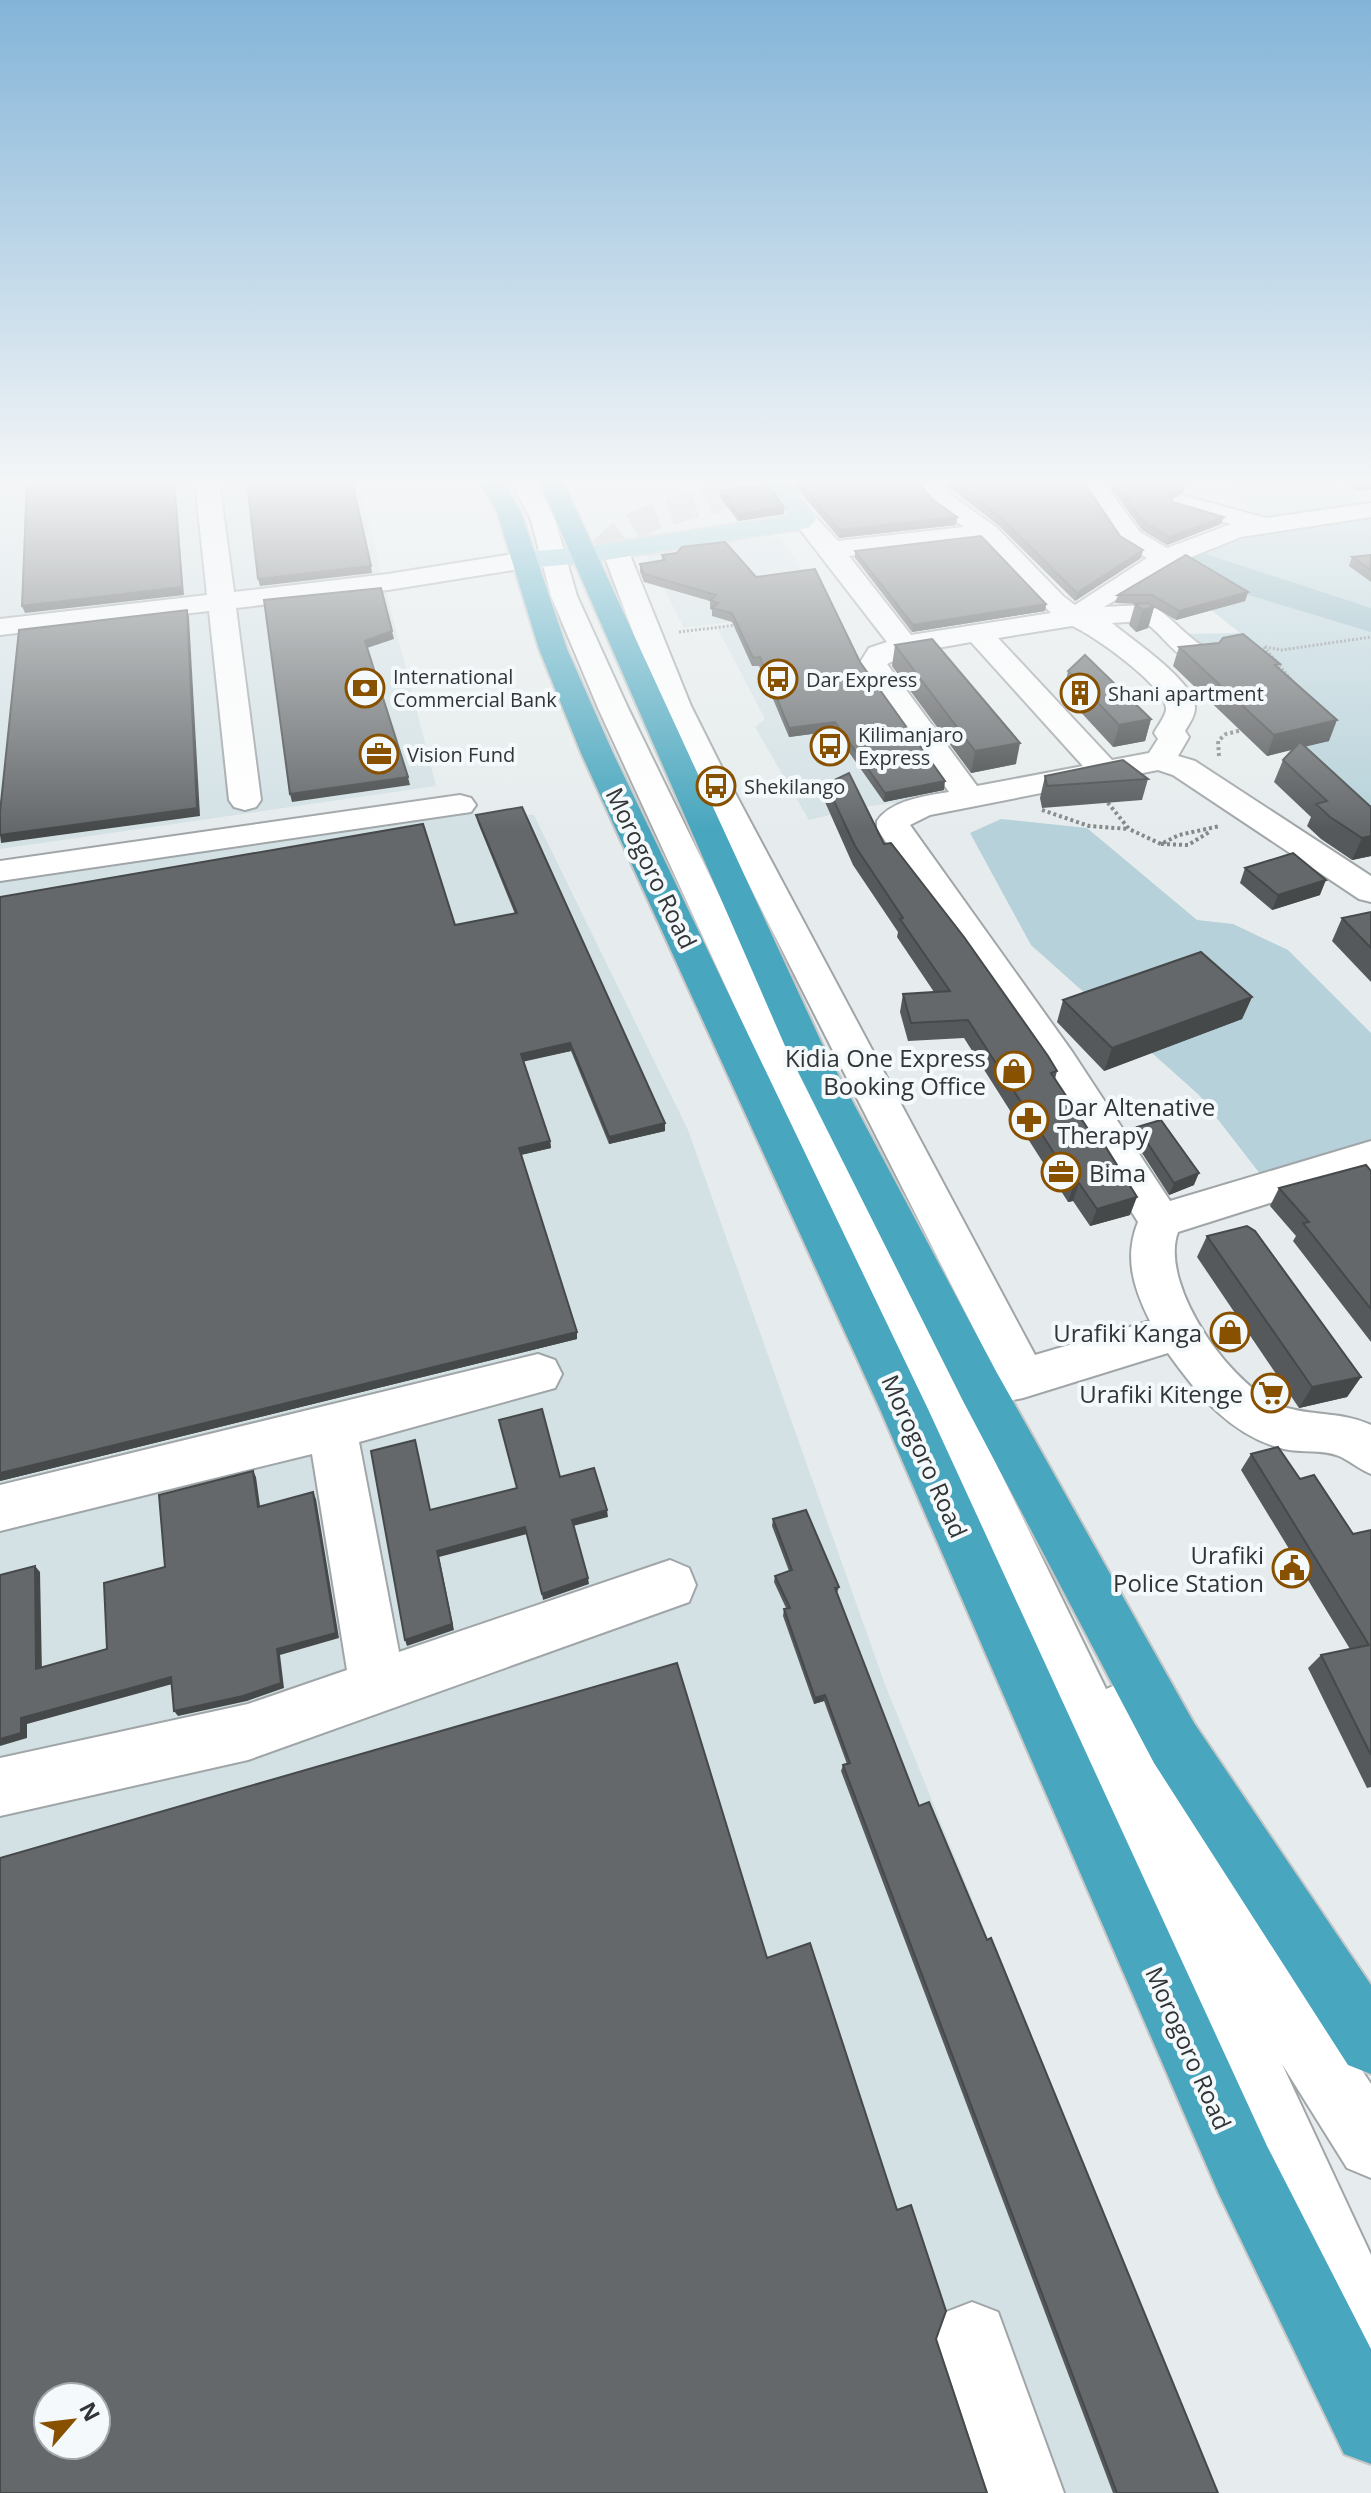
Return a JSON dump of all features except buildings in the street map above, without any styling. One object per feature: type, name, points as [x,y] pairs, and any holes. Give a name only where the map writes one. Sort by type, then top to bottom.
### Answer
[{"type":"highway","name":"Morogoro Road","points":[[563,597],[553,649],[597,753],[911,1423],[1243,2170],[1371,2427]]},
{"type":"highway","name":"Morogoro Road","points":[[602,597],[689,763],[804,1046],[1001,1382],[1174,1743],[1371,2042]]},
{"type":"street","points":[[221,597],[245,800]]},
{"type":"street","points":[[0,627],[264,597]]},
{"type":"street","name":"Morogoro Road","points":[[565,597],[613,708],[1107,1754],[1371,2336]]},
{"type":"street","name":"Morogoro Road","points":[[581,597],[628,707],[949,1384],[1241,1943],[1371,2144]]},
{"type":"street","points":[[612,597],[648,634],[689,763]]},
{"type":"street","points":[[867,597],[904,645]]},
{"type":"street","points":[[1049,597],[1119,640],[1164,680],[1179,699],[1181,711],[1169,733],[1174,737],[1172,764]]},
{"type":"street","points":[[1082,617],[1088,606],[1102,597]]},
{"type":"street","points":[[968,797],[944,759],[876,669],[873,664],[879,654],[904,645],[1082,617],[1147,613],[1157,618],[1188,650],[1202,654]]},
{"type":"street","points":[[978,633],[1095,773]]},
{"type":"street","points":[[1160,1221],[1059,1063],[894,829],[893,821],[905,814],[968,797],[1095,773],[1172,764],[1371,891]]},
{"type":"street","points":[[0,871],[460,805]]},
{"type":"street","points":[[1371,1156],[1160,1221],[1152,1232],[1150,1266],[1177,1331],[1234,1401],[1273,1425],[1357,1438],[1371,1452]]},
{"type":"street","points":[[1001,1382],[1177,1331]]},
{"type":"street","points":[[0,1508],[332,1428],[538,1374]]},
{"type":"street","points":[[332,1428],[378,1689]]},
{"type":"street","points":[[0,1787],[248,1732],[670,1585]]},
{"type":"street","points":[[972,2338],[1026,2493]]},
{"type":"path","points":[[648,634],[744,624]]},
{"type":"path","points":[[1202,654],[1215,657],[1264,647],[1282,650],[1371,637]]},
{"type":"path","points":[[1264,647],[1294,679],[1300,692]]},
{"type":"path","points":[[1172,764],[1209,768],[1218,761],[1218,741],[1226,734],[1248,728]]},
{"type":"path","points":[[1095,773],[1129,829]]},
{"type":"path","points":[[1019,787],[1046,813],[1089,826],[1129,829],[1161,844],[1180,848],[1202,839],[1247,810]]},
{"type":"path","points":[[1161,844],[1179,835],[1212,830]]},
{"type":"shaded area","points":[[0,597],[388,597],[436,786],[0,849]]},
{"type":"shaded area","points":[[668,597],[820,597],[828,610],[684,628]]},
{"type":"shaded area","points":[[1201,597],[1371,597],[1371,810],[1180,634],[1240,633],[1206,606]]},
{"type":"shaded area","points":[[816,618],[961,795],[862,807],[809,820],[755,727],[765,719],[718,629]]},
{"type":"shaded area","points":[[424,812],[534,815],[688,1130],[886,1687],[1213,2493],[0,2493],[0,874]]},
{"type":"shaded area","points":[[1001,819],[1087,828],[1197,920],[1233,924],[1288,950],[1371,1033],[1371,1288],[1281,1201],[1199,1095],[1031,945],[970,833]]},
{"type":"waterway","points":[[1296,597],[1371,620]]},
{"type":"place","name":"Dar Express","points":[[778,679]]},
{"type":"place","name":"International Commercial Bank","points":[[365,688]]},
{"type":"place","name":"Shani apartment","points":[[1080,693]]},
{"type":"place","name":"Kilimanjaro Express","points":[[830,746]]},
{"type":"place","name":"Vision Fund","points":[[379,754]]},
{"type":"place","name":"Shekilango","points":[[716,786]]},
{"type":"place","name":"Kidia One Express Booking Office","points":[[1014,1071]]},
{"type":"place","name":"Dar Altenative Therapy","points":[[1029,1120]]},
{"type":"place","name":"Bima","points":[[1061,1172]]},
{"type":"place","name":"Urafiki Kanga","points":[[1230,1332]]},
{"type":"place","name":"Urafiki Kitenge","points":[[1271,1393]]},
{"type":"place","name":"Urafiki Police Station","points":[[1292,1568]]}]
